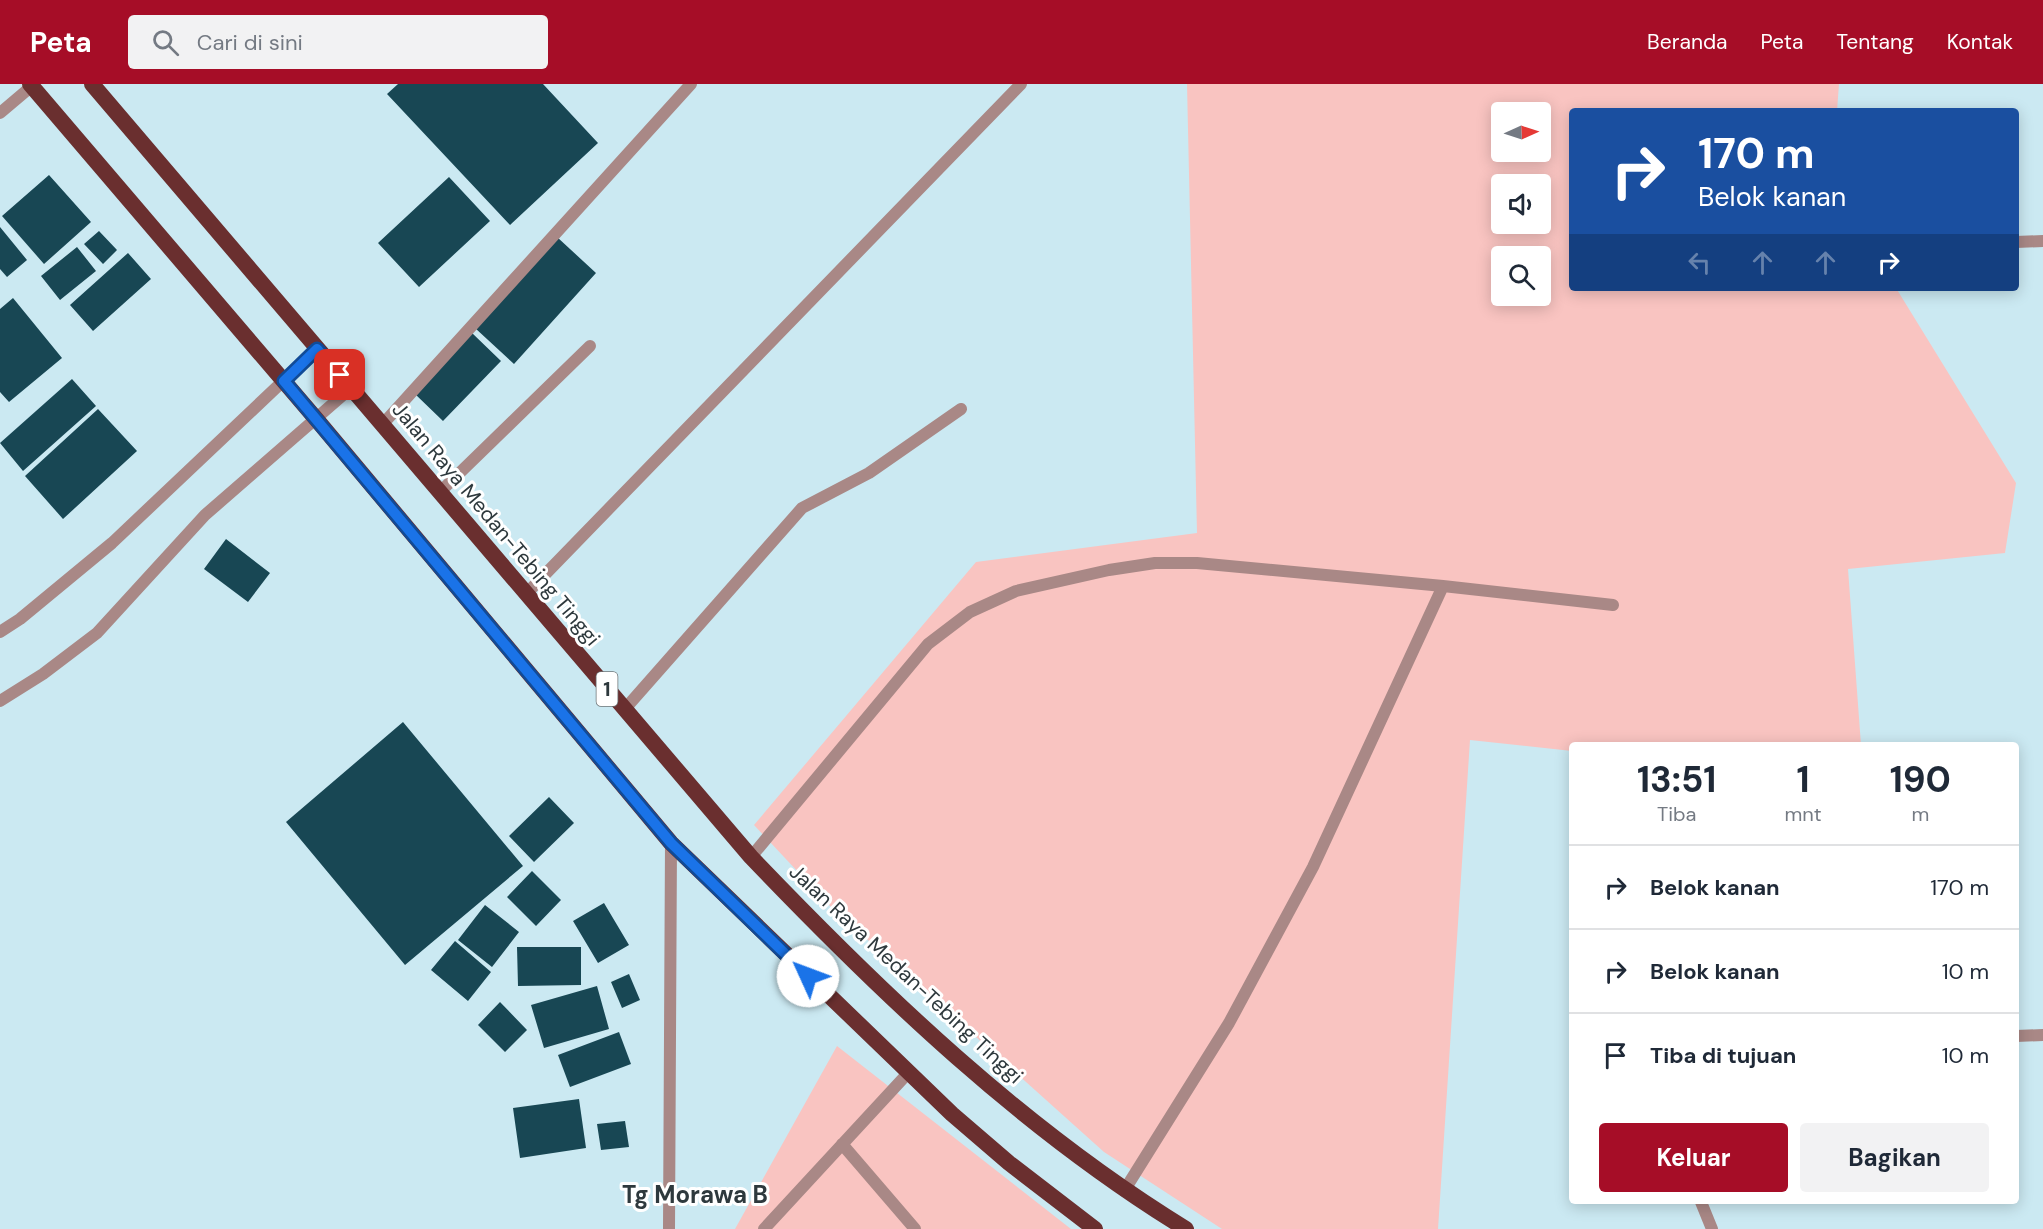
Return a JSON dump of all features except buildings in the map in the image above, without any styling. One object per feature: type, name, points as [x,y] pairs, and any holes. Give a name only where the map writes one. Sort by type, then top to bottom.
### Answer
[{"type":"highway","name":"Jalan Raya Medan-Tebing Tinggi","points":[[92,84],[382,425],[441,491],[624,710],[751,857],[831,941],[1040,1128],[1124,1191],[1186,1229]]},
{"type":"highway","name":"1","points":[[31,85],[317,420],[671,843],[909,1072],[1009,1163],[1095,1229]]},
{"type":"street","points":[[382,425],[691,84]]},
{"type":"street","points":[[526,594],[1021,84]]},
{"type":"street","points":[[0,113],[31,85]]},
{"type":"street","points":[[2019,242],[2043,241]]},
{"type":"street","points":[[441,491],[590,346]]},
{"type":"street","points":[[0,632],[20,619],[112,543],[317,349]]},
{"type":"street","points":[[0,701],[43,674],[97,633],[205,515],[317,420],[351,387]]},
{"type":"street","points":[[624,710],[802,508],[869,473],[961,409]]},
{"type":"street","points":[[751,857],[928,644],[970,612],[1016,591],[1120,568],[1155,563],[1197,563],[1443,586],[1613,605]]},
{"type":"street","points":[[1124,1191],[1229,1023],[1313,867],[1443,586]]},
{"type":"street","points":[[669,1229],[671,843]]},
{"type":"street","points":[[2019,1036],[2043,1035]]},
{"type":"street","points":[[764,1229],[909,1072]]},
{"type":"street","points":[[842,1144],[915,1229]]},
{"type":"street","points":[[1702,1204],[1712,1229]]},
{"type":"shaded area","points":[[1187,84],[1839,84],[1837,108],[1569,108],[1569,291],[1898,291],[2016,483],[2005,553],[1848,569],[1861,742],[1569,742],[1569,751],[1470,740],[1438,1229],[1222,1229],[1104,1152],[829,905],[754,825],[976,562],[1197,533]]},
{"type":"shaded area","points":[[837,1046],[1071,1229],[735,1229]]},
{"type":"district","name":"Tg Morawa B","points":[[695,1195]]},
{"type":"route","points":[[340,375],[317,349],[284,381],[671,843],[723,896],[808,976]]}]
